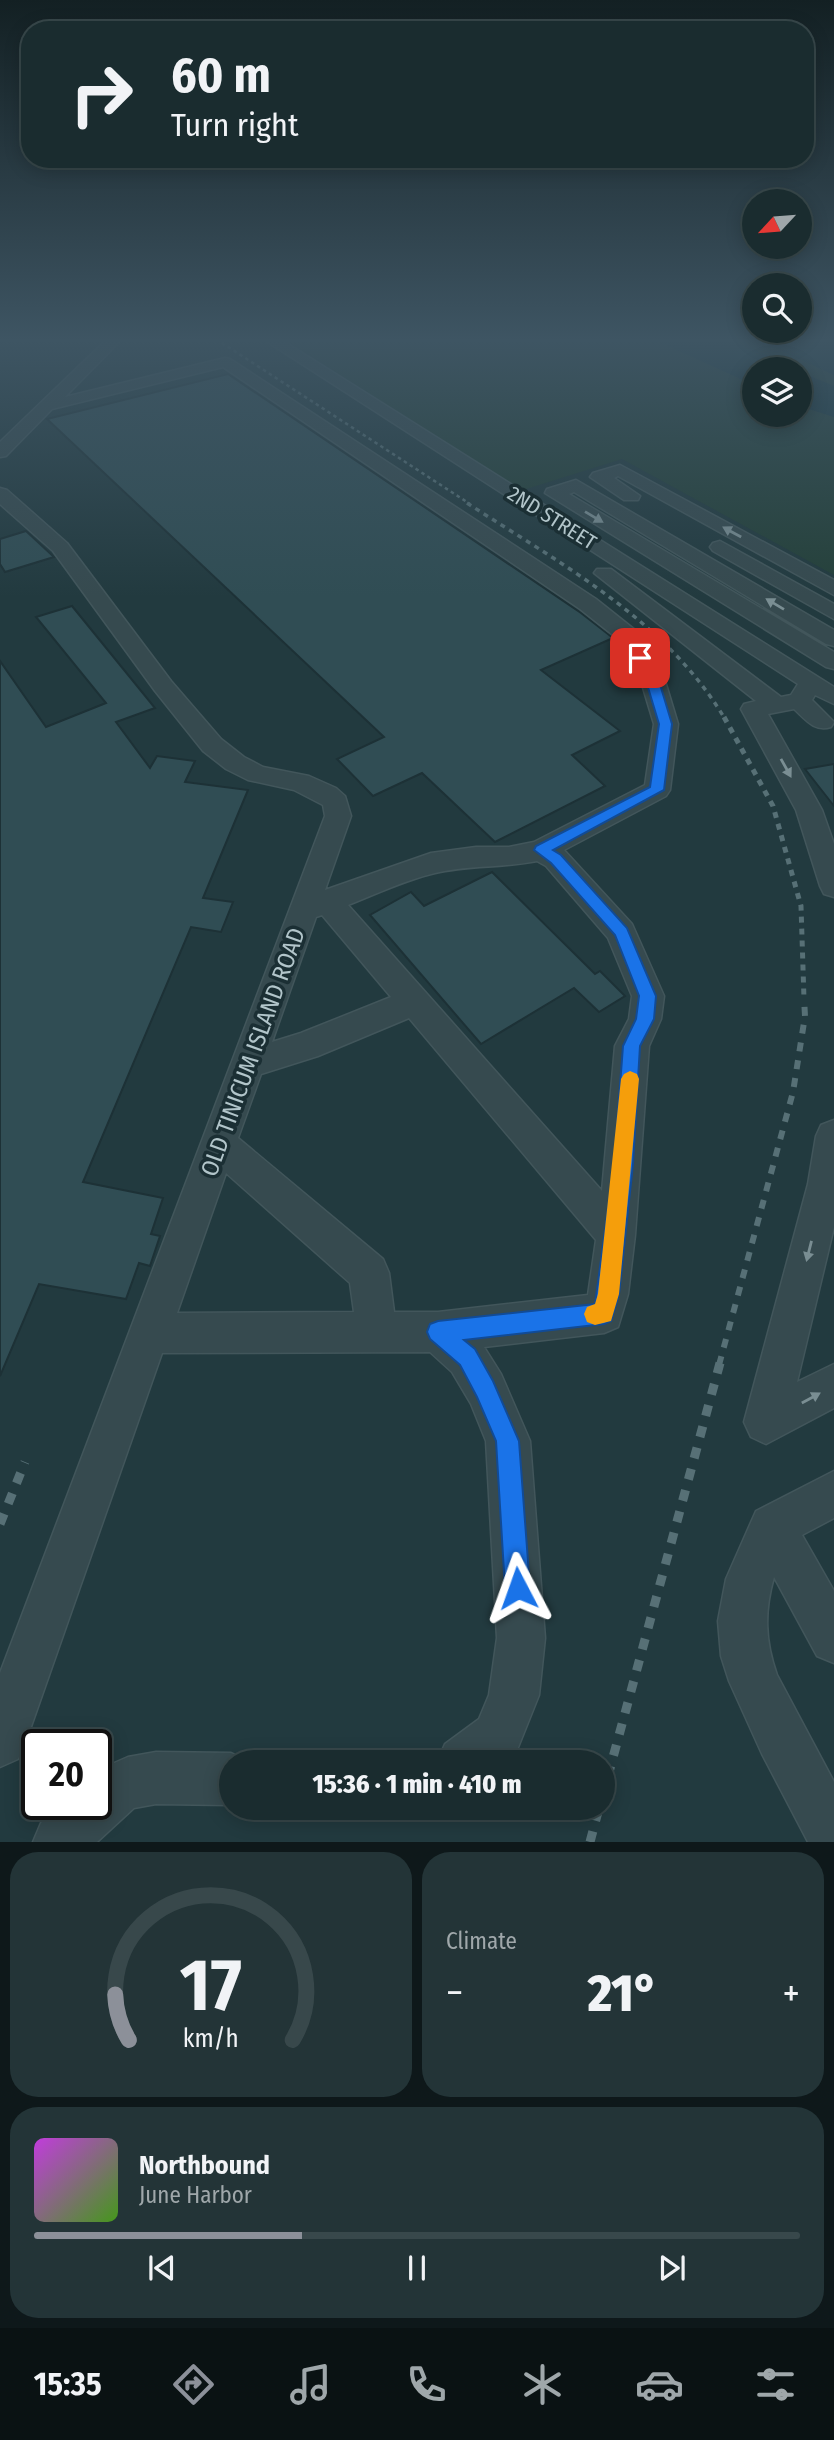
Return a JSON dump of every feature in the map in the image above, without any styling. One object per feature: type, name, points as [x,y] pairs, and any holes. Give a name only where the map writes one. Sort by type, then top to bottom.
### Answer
[{"type":"street","points":[[0,452],[28,425]]},
{"type":"street","points":[[319,425],[588,604],[627,635],[653,681],[666,724],[657,790],[541,850],[509,857],[476,857],[431,863],[316,905],[414,1002],[615,1236]]},
{"type":"street","name":"2ND STREET","points":[[406,425],[528,502],[785,699],[834,697]]},
{"type":"street","points":[[528,502],[620,470],[834,589]]},
{"type":"street","points":[[599,477],[834,613]]},
{"type":"street","points":[[576,485],[834,639]]},
{"type":"street","points":[[554,493],[834,662]]},
{"type":"street","name":"OLD TINICUM ISLAND ROAD","points":[[0,494],[60,547],[163,686],[212,745],[235,763],[257,774],[300,782],[327,793],[336,802],[338,816],[316,905],[249,1063],[0,1741]]},
{"type":"street","points":[[604,573],[829,729]]},
{"type":"street","points":[[785,699],[821,810],[834,886]]},
{"type":"street","points":[[150,1334],[438,1332],[604,1313],[615,1236],[632,1046],[645,1019],[648,996],[621,932],[556,859],[541,850]]},
{"type":"street","points":[[249,1063],[306,1046],[414,1002]]},
{"type":"street","points":[[834,1136],[830,1186],[766,1422],[834,1385]]},
{"type":"street","points":[[219,1144],[369,1273],[374,1314],[368,1332]]},
{"type":"street","points":[[438,1332],[467,1357],[485,1389],[508,1441],[521,1638],[514,1695],[497,1737],[479,1750]]},
{"type":"street","points":[[834,1493],[772,1527],[753,1564],[742,1619],[742,1638],[761,1698],[834,1835]]},
{"type":"street","points":[[772,1527],[834,1639]]},
{"type":"street","points":[[60,1842],[94,1806],[118,1787],[153,1778],[219,1779]]},
{"type":"green space","points":[[418,425],[834,425],[834,575],[622,459],[520,491]]},
{"type":"building","points":[[53,425],[303,425],[581,613],[613,638],[541,670],[620,731],[572,755],[605,786],[495,842],[422,773],[373,796],[337,759],[384,737]]},
{"type":"building","points":[[26,531],[54,557],[5,572],[0,564],[0,539]]},
{"type":"building","points":[[72,606],[155,708],[116,722],[150,768],[157,756],[195,761],[185,782],[248,790],[203,898],[233,902],[221,932],[191,927],[83,1182],[163,1198],[151,1234],[160,1236],[150,1266],[139,1263],[126,1299],[39,1284],[0,1376],[0,661],[46,727],[106,703],[36,617]]},
{"type":"building","points":[[834,764],[834,806],[805,769]]},
{"type":"building","points":[[492,872],[595,974],[600,971],[625,996],[599,1012],[574,988],[481,1044],[370,915],[411,892],[424,906]]},
{"type":"railway","points":[[348,425],[470,504]]},
{"type":"railway","points":[[467,503],[574,572],[642,623],[673,652],[701,684],[725,719]]},
{"type":"railway","points":[[724,717],[773,806],[801,906],[804,999]]},
{"type":"railway","points":[[719,1365],[793,1092],[805,1016],[804,998]]},
{"type":"railway","points":[[615,1750],[720,1363]]},
{"type":"railway","points":[[0,1524],[25,1462]]},
{"type":"railway","points":[[590,1842],[596,1820]]},
{"type":"slow traffic","points":[[595,1314],[604,1313],[608,1294],[624,1164],[630,1079]]},
{"type":"route","points":[[518,1588],[508,1441],[485,1389],[467,1357],[438,1332],[604,1313],[624,1164],[632,1046],[645,1019],[648,996],[621,932],[556,859],[541,850],[657,790],[666,724],[653,681],[640,658]]}]
